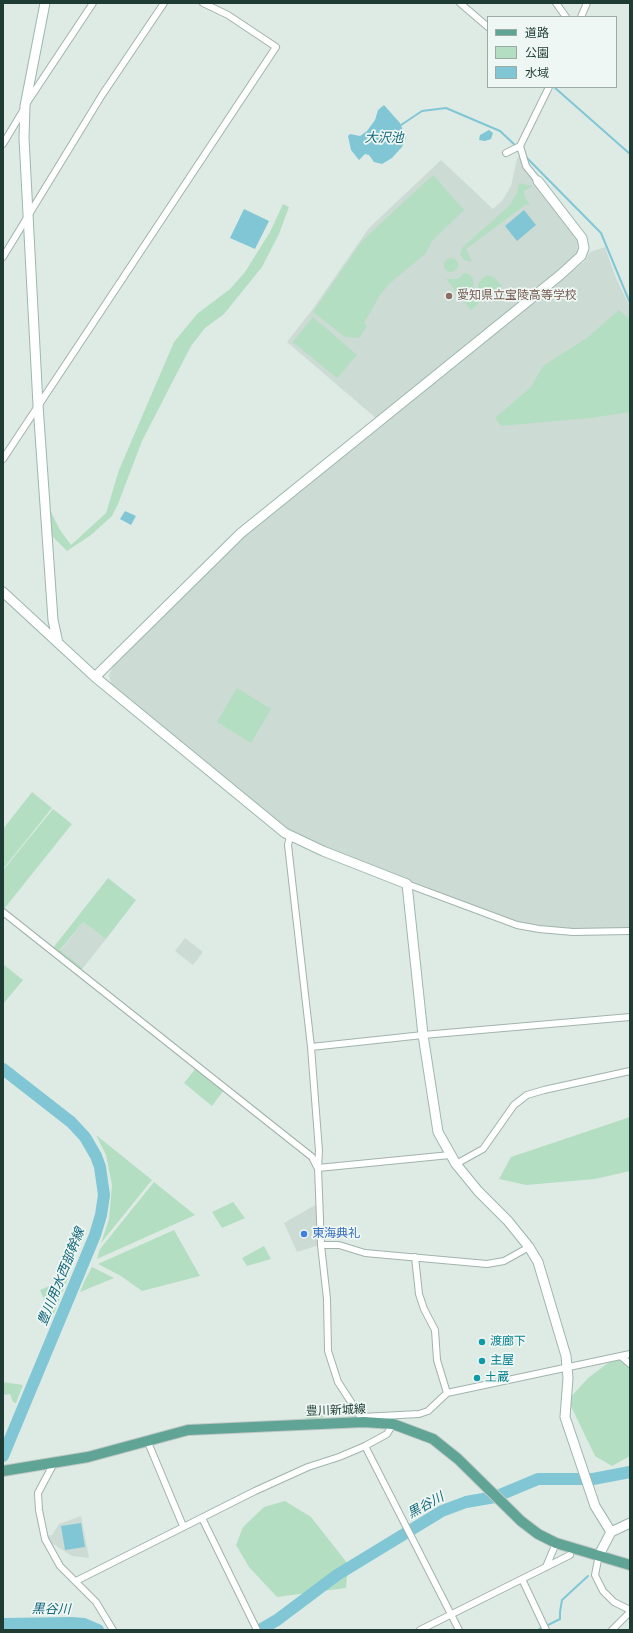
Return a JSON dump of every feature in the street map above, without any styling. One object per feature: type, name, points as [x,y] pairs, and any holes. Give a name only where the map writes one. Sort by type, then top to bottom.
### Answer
[{"type":"main road","name":"豊川新城線","points":[[4,1471],[88,1457],[188,1430],[362,1420],[393,1424],[433,1439],[458,1459],[487,1489],[538,1534],[556,1543],[630,1565]]},
{"type":"street","points":[[45,3],[25,106],[25,165],[38,405],[53,620],[58,643]]},
{"type":"street","points":[[3,144],[25,106],[93,3]]},
{"type":"street","points":[[3,257],[102,95],[164,3]]},
{"type":"street","points":[[3,459],[276,47],[228,16],[203,3]]},
{"type":"street","points":[[460,3],[487,26]]},
{"type":"street","points":[[556,3],[565,16]]},
{"type":"street","points":[[582,16],[587,3]]},
{"type":"street","points":[[506,153],[520,146],[549,88]]},
{"type":"street","points":[[95,677],[241,533],[581,256],[584,248],[582,238],[526,166],[520,146]]},
{"type":"street","points":[[5,597],[95,677],[290,836],[407,884],[517,925],[539,929],[573,932],[630,931]]},
{"type":"street","points":[[290,836],[288,845],[311,1048],[319,1151],[318,1168],[322,1245],[327,1299],[328,1351],[338,1382],[362,1420],[419,1414],[428,1410],[447,1393],[622,1357],[630,1354]]},
{"type":"street","points":[[407,884],[423,1035],[438,1132],[456,1164],[529,1247],[538,1262],[563,1345],[568,1368],[565,1417],[595,1506],[610,1532]]},
{"type":"street","points":[[3,912],[312,1157],[318,1168]]},
{"type":"street","points":[[311,1048],[423,1035],[630,1017]]},
{"type":"street","points":[[456,1164],[483,1149],[514,1105],[527,1095],[630,1071]]},
{"type":"street","points":[[318,1168],[450,1155]]},
{"type":"street","points":[[322,1245],[339,1245],[365,1253],[487,1264],[504,1261],[529,1247]]},
{"type":"street","points":[[416,1257],[419,1294],[435,1330],[437,1360],[447,1393]]},
{"type":"street","points":[[622,1357],[630,1364]]},
{"type":"street","points":[[76,1581],[255,1491],[302,1470],[365,1446],[387,1434],[393,1424]]},
{"type":"street","points":[[147,1440],[183,1526]]},
{"type":"street","points":[[365,1446],[459,1630]]},
{"type":"street","points":[[54,1463],[38,1493],[39,1510],[45,1539],[60,1566],[96,1602],[113,1630]]},
{"type":"street","points":[[202,1518],[257,1630]]},
{"type":"street","points":[[612,1630],[630,1611],[614,1602],[603,1591],[595,1575],[599,1555],[610,1532],[630,1523]]},
{"type":"street","points":[[546,1567],[556,1543]]},
{"type":"street","points":[[420,1630],[570,1555]]},
{"type":"street","points":[[522,1579],[546,1630]]},
{"type":"shaded area","points":[[519,157],[576,234],[578,245],[576,258],[377,419],[287,342],[312,310],[369,228],[441,160],[493,209],[502,201],[511,186],[517,159]]},
{"type":"shaded area","points":[[605,247],[616,278],[630,307],[630,930],[574,930],[520,924],[292,834],[111,684],[109,675],[114,664],[232,547],[585,261],[590,252]]},
{"type":"shaded area","points":[[83,922],[106,939],[83,968],[60,951]]},
{"type":"shaded area","points":[[185,938],[203,952],[193,965],[175,951]]},
{"type":"shaded area","name":"東海典礼","points":[[317,1204],[319,1245],[297,1252],[284,1223]]},
{"type":"shaded area","points":[[81,1516],[89,1558],[72,1556],[53,1544],[50,1545],[46,1536],[52,1535],[59,1524]]},
{"type":"green space","points":[[433,175],[464,210],[432,241],[426,253],[389,284],[380,295],[364,323],[367,326],[359,338],[345,337],[313,312],[362,241]]},
{"type":"green space","points":[[519,183],[533,186],[524,191],[525,198],[530,204],[525,205],[466,249],[472,262],[464,260],[460,254],[462,248],[510,205],[517,193]]},
{"type":"green space","points":[[283,204],[289,207],[279,234],[262,267],[224,314],[205,328],[191,346],[142,441],[112,516],[91,535],[67,551],[51,535],[50,510],[60,530],[71,545],[106,513],[119,470],[174,342],[197,314],[230,289],[245,272],[270,232]]},
{"type":"green space","points":[[451,258],[456,260],[458,265],[456,270],[451,272],[446,270],[444,265],[446,260]]},
{"type":"green space","points":[[464,273],[469,274],[473,279],[474,294],[479,303],[471,310],[446,279],[458,279]]},
{"type":"green space","points":[[488,275],[495,278],[502,286],[483,300],[478,291],[478,284]]},
{"type":"green space","points":[[619,310],[630,320],[630,412],[590,418],[501,426],[495,418],[531,387],[543,366],[587,338]]},
{"type":"green space","points":[[313,317],[357,355],[337,378],[293,342]]},
{"type":"green space","points":[[237,688],[271,709],[251,743],[217,722]]},
{"type":"green space","points":[[32,792],[52,808],[3,869],[3,829]]},
{"type":"green space","points":[[53,809],[72,824],[4,909],[3,870]]},
{"type":"green space","points":[[108,878],[136,900],[106,939],[83,922],[60,950],[83,968],[81,970],[53,948]]},
{"type":"green space","points":[[3,964],[23,980],[3,1004]]},
{"type":"green space","points":[[196,1068],[224,1090],[212,1106],[184,1083]]},
{"type":"green space","points":[[630,1117],[630,1171],[595,1179],[526,1185],[499,1179],[511,1157]]},
{"type":"green space","points":[[96,1135],[152,1180],[101,1243],[109,1219],[112,1185],[106,1155]]},
{"type":"green space","points":[[154,1182],[195,1215],[97,1259],[100,1249]]},
{"type":"green space","points":[[233,1202],[245,1218],[222,1228],[212,1212]]},
{"type":"green space","points":[[174,1230],[200,1276],[142,1291],[121,1276],[98,1264]]},
{"type":"green space","points":[[264,1246],[271,1259],[247,1266],[242,1258]]},
{"type":"green space","points":[[92,1267],[114,1278],[80,1292],[85,1280]]},
{"type":"green space","points":[[68,1278],[52,1318],[40,1290]]},
{"type":"green space","points":[[630,1354],[630,1456],[612,1466],[595,1456],[568,1400],[588,1378],[608,1363]]},
{"type":"green space","points":[[3,1382],[23,1385],[16,1403],[13,1402],[10,1394],[3,1395]]},
{"type":"green space","points":[[325,1411],[322,1420],[306,1421],[305,1412]]},
{"type":"green space","points":[[285,1501],[311,1517],[348,1564],[346,1588],[277,1597],[249,1567],[236,1545],[243,1527],[264,1507]]},
{"type":"water","name":"大沢池","points":[[384,105],[400,123],[406,137],[402,147],[392,158],[382,164],[374,162],[369,155],[365,154],[359,160],[351,150],[348,136],[350,134],[360,136],[367,131],[375,120],[378,110]]},
{"type":"water","points":[[489,130],[493,133],[491,139],[485,141],[479,140],[480,135]]},
{"type":"water","points":[[244,209],[269,221],[255,249],[230,238]]},
{"type":"water","points":[[524,210],[536,225],[517,241],[505,226]]},
{"type":"water","points":[[125,511],[136,516],[131,525],[120,519]]},
{"type":"water","points":[[81,1523],[85,1547],[65,1550],[61,1526]]},
{"type":"waterway","points":[[555,88],[630,154]]},
{"type":"waterway","points":[[401,125],[422,111],[446,108],[500,131],[516,146]]},
{"type":"waterway","points":[[526,157],[601,233],[630,303]]},
{"type":"waterway","name":"豊川用水西部幹線","points":[[3,1069],[71,1122],[85,1137],[96,1156],[100,1167],[104,1195],[101,1215],[95,1235],[3,1456]]},
{"type":"waterway","name":"黒谷川","points":[[260,1630],[277,1620],[337,1575],[442,1511],[466,1502],[495,1497],[538,1479],[593,1479],[630,1472]]},
{"type":"waterway","points":[[548,1625],[560,1619],[562,1600],[588,1576]]},
{"type":"waterway","name":"黒谷川","points":[[3,1624],[72,1623],[84,1624],[98,1630]]},
{"type":"place","name":"愛知県立宝陵高等学校","points":[[449,296]]},
{"type":"place","name":"東海典礼","points":[[304,1234]]},
{"type":"place","name":"渡廊下","points":[[482,1342]]},
{"type":"place","name":"主屋","points":[[482,1361]]},
{"type":"place","name":"土蔵","points":[[477,1378]]}]
